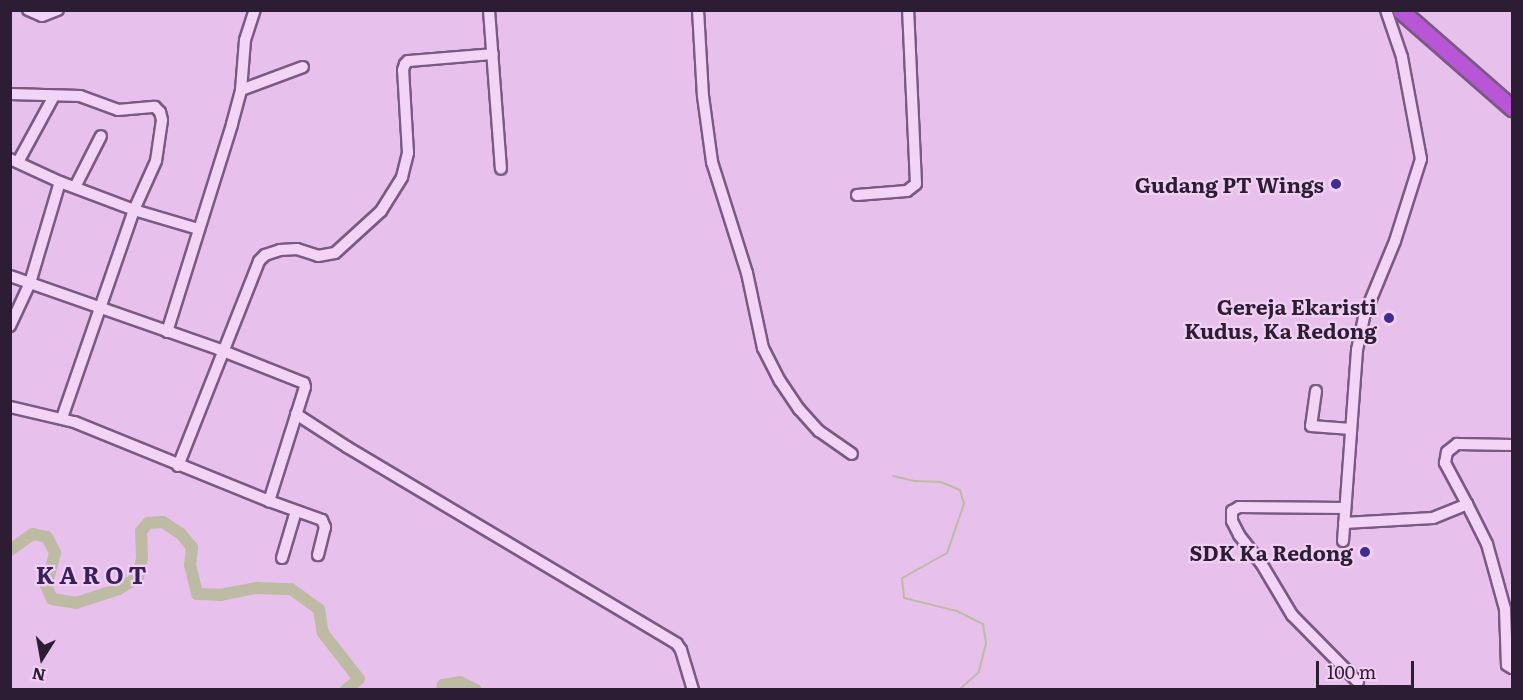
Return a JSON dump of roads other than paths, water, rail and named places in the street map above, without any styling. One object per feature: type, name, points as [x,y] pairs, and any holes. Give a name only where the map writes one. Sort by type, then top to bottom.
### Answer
[{"type":"highway","points":[[1400,10],[1512,108]]},
{"type":"street","points":[[28,10],[42,16],[58,10]]},
{"type":"street","points":[[167,332],[241,90],[244,40],[255,10]]},
{"type":"street","points":[[489,10],[501,169]]},
{"type":"street","points":[[698,10],[704,96],[712,162],[747,273],[763,348],[780,381],[799,409],[819,431],[852,454]]},
{"type":"street","points":[[857,195],[907,191],[915,188],[908,10]]},
{"type":"street","points":[[1343,541],[1357,350],[1364,316],[1395,241],[1421,159],[1402,57],[1386,10]]},
{"type":"street","points":[[178,466],[259,261],[265,255],[280,250],[297,249],[318,256],[335,253],[381,211],[402,177],[408,153],[403,70],[405,64],[408,61],[493,54]]},
{"type":"street","points":[[241,90],[303,67]]},
{"type":"street","points":[[10,94],[90,99],[118,110],[151,106],[159,108],[162,120],[159,150],[134,210],[62,418]]},
{"type":"street","points":[[54,96],[14,160],[60,182],[134,210],[198,229]]},
{"type":"street","points":[[75,187],[101,136]]},
{"type":"street","points":[[10,326],[30,283],[60,182]]},
{"type":"street","points":[[10,276],[222,350],[304,383],[305,387],[269,501]]},
{"type":"street","points":[[1316,391],[1311,426],[1351,429]]},
{"type":"street","points":[[10,407],[62,418],[178,466],[318,518],[325,523],[318,555]]},
{"type":"street","points":[[296,414],[346,447],[676,644],[681,650],[693,690]]},
{"type":"street","points":[[1512,445],[1457,444],[1447,452],[1445,464],[1486,544],[1505,609],[1507,665],[1512,668]]},
{"type":"street","points":[[1344,523],[1443,515],[1465,504]]},
{"type":"street","points":[[1345,508],[1239,507],[1232,511],[1232,521],[1292,615],[1358,682]]},
{"type":"street","points":[[282,558],[296,511]]},
{"type":"waterway","points":[[893,476],[915,481],[941,482],[960,490],[964,504],[947,553],[902,578],[904,598],[957,611],[983,624],[986,643],[979,672],[959,690]]},
{"type":"waterway","points":[[10,550],[33,534],[47,537],[55,553],[46,586],[52,599],[76,603],[119,589],[138,577],[142,558],[141,531],[148,523],[163,522],[181,534],[192,547],[190,565],[197,594],[220,595],[257,588],[291,589],[319,609],[323,633],[359,679],[346,690]]},
{"type":"waterway","points":[[442,690],[443,685],[460,682],[476,690]]},
{"type":"place","name":"Gudang PT Wings","points":[[1336,184]]},
{"type":"place","name":"Gereja Ekaristi Kudus, Ka Redong","points":[[1389,318]]},
{"type":"place","name":"SDK Ka Redong","points":[[1365,552]]},
{"type":"district","name":"K A R O T","points":[[91,574]]}]
